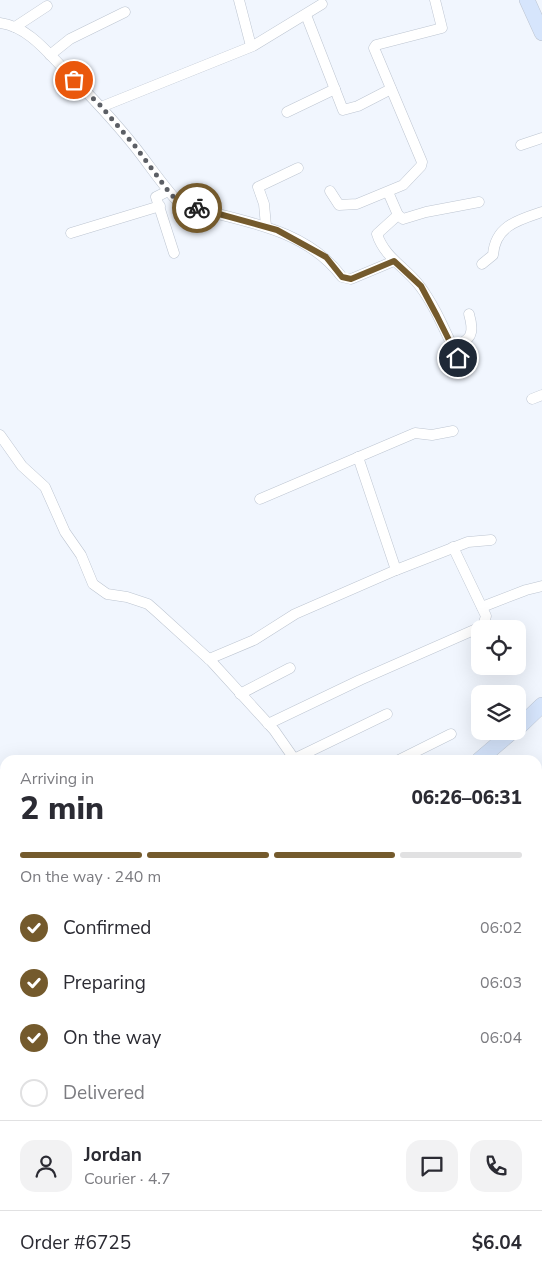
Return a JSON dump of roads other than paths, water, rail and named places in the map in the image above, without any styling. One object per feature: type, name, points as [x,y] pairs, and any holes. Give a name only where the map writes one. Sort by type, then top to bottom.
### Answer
[{"type":"street","points":[[239,0],[252,46]]},
{"type":"street","points":[[330,191],[338,205],[357,204],[388,192],[407,182],[421,166],[422,162],[374,48],[376,45],[442,28],[435,0]]},
{"type":"street","points":[[527,0],[542,33]]},
{"type":"street","points":[[101,107],[252,46],[322,4]]},
{"type":"street","points":[[15,27],[47,6]]},
{"type":"street","points":[[50,55],[70,39],[125,12]]},
{"type":"street","points":[[306,15],[343,110],[358,106],[390,89]]},
{"type":"street","points":[[0,23],[21,29],[50,55],[101,107],[135,146],[168,191],[180,204],[277,230],[326,257],[342,277],[346,279],[351,279],[394,261]]},
{"type":"street","points":[[287,112],[335,89]]},
{"type":"street","points":[[521,145],[542,138]]},
{"type":"street","points":[[266,226],[264,204],[258,187],[298,168]]},
{"type":"street","points":[[168,191],[156,196],[174,252]]},
{"type":"street","points":[[388,192],[398,215],[402,219],[426,212],[479,202]]},
{"type":"street","points":[[71,233],[160,206]]},
{"type":"street","points":[[482,264],[493,255],[496,240],[504,230],[519,220],[542,212]]},
{"type":"street","points":[[398,215],[377,234],[378,239],[394,261],[421,286],[458,358]]},
{"type":"street","points":[[453,348],[468,340],[472,333],[469,314]]},
{"type":"street","points":[[532,399],[542,395]]},
{"type":"street","points":[[260,499],[415,433],[432,435],[453,431]]},
{"type":"street","points":[[0,435],[22,466],[45,487],[65,532],[81,555],[93,584],[106,594],[127,597],[148,604],[209,659],[268,724],[291,755]]},
{"type":"street","points":[[358,457],[396,570]]},
{"type":"street","points":[[209,659],[254,640],[295,614],[396,570],[468,542],[491,540]]},
{"type":"street","points":[[268,724],[360,680],[483,626],[486,616],[453,547]]},
{"type":"street","points":[[482,607],[526,590],[542,586]]},
{"type":"street","points":[[240,694],[290,668]]},
{"type":"street","points":[[526,720],[542,705]]},
{"type":"street","points":[[305,755],[387,714]]},
{"type":"street","points":[[409,755],[451,734]]},
{"type":"street","points":[[485,755],[502,740]]}]
